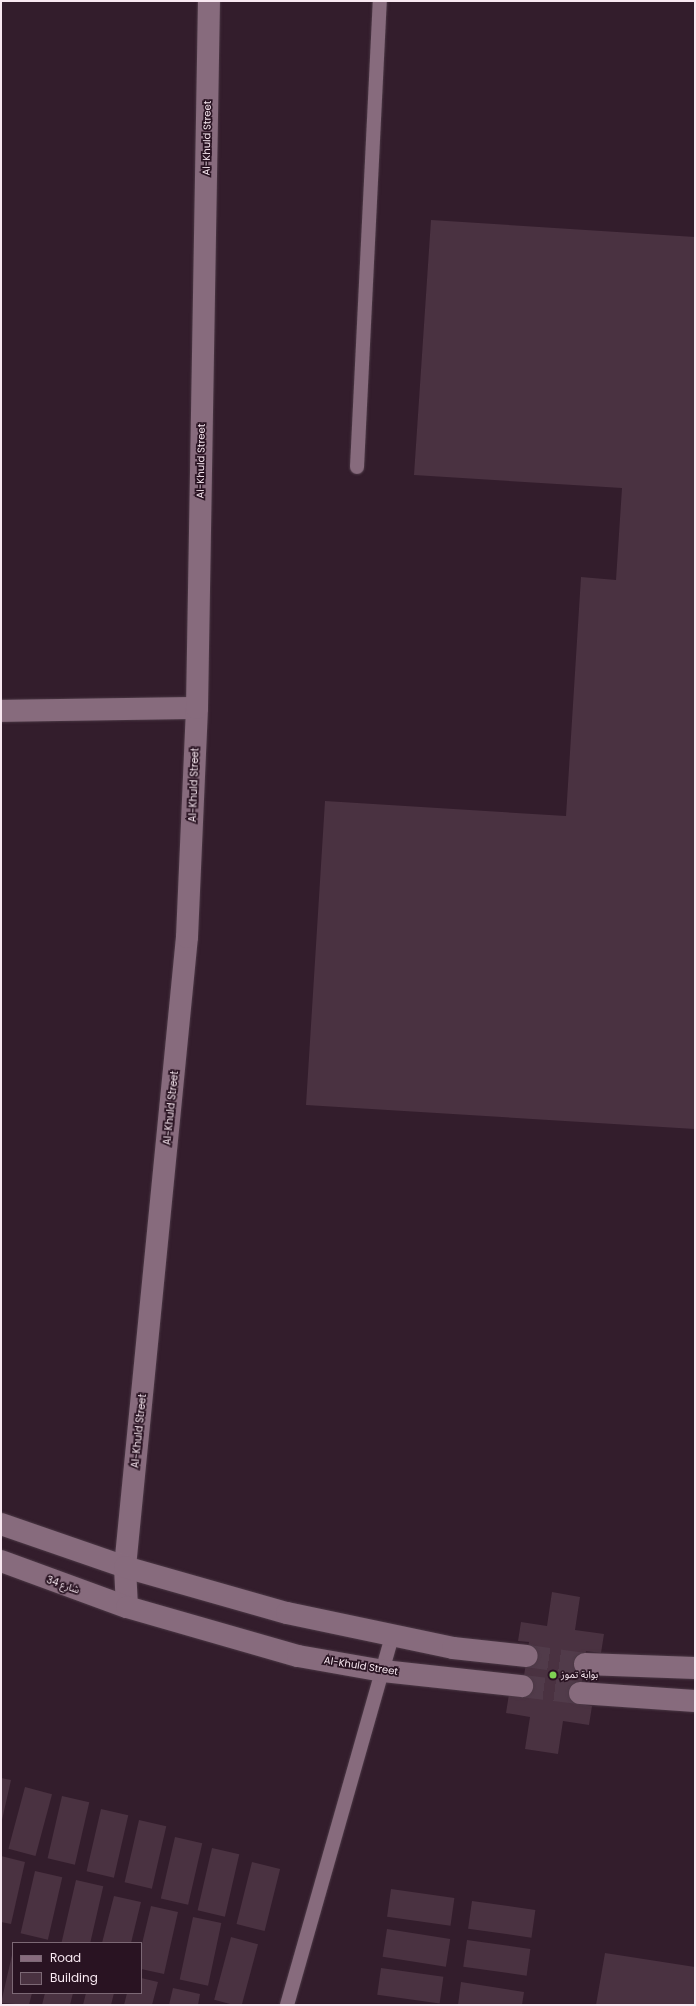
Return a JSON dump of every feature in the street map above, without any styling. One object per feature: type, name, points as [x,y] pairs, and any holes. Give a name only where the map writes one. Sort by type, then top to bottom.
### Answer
[{"type":"street","name":"Al-Khuld Street","points":[[209,1],[197,708],[187,938],[125,1567],[127,1607],[298,1656],[383,1671],[522,1686]]},
{"type":"street","points":[[1,710],[197,708]]},
{"type":"street","points":[[1,1524],[125,1567],[287,1613],[453,1648],[527,1656]]},
{"type":"street","name":"شارع 34","points":[[1,1561],[127,1607]]},
{"type":"street","points":[[585,1664],[695,1668]]},
{"type":"street","points":[[580,1693],[695,1701]]},
{"type":"lane","points":[[357,466],[380,1]]},
{"type":"lane","points":[[287,2005],[392,1636]]},
{"type":"building","points":[[431,220],[695,237],[695,1129],[306,1105],[325,801],[566,816],[581,577],[616,580],[622,488],[414,475]]},
{"type":"building","points":[[552,1592],[580,1597],[575,1630],[604,1634],[601,1653],[586,1651],[579,1704],[592,1706],[589,1725],[563,1721],[558,1754],[525,1749],[530,1717],[506,1713],[509,1694],[521,1696],[529,1642],[518,1641],[521,1622],[547,1626]]},
{"type":"building","points":[[1,1778],[11,1780],[2,1820],[1,1820]]},
{"type":"building","points":[[25,1787],[52,1794],[35,1856],[8,1849]]},
{"type":"building","points":[[62,1796],[89,1802],[75,1865],[48,1858]]},
{"type":"building","points":[[101,1809],[128,1815],[114,1878],[87,1871]]},
{"type":"building","points":[[139,1820],[166,1826],[152,1889],[125,1882]]},
{"type":"building","points":[[175,1837],[202,1843],[188,1905],[161,1898]]},
{"type":"building","points":[[212,1848],[239,1854],[225,1917],[198,1910]]},
{"type":"building","points":[[1,1856],[25,1862],[11,1924],[1,1922]]},
{"type":"building","points":[[252,1862],[280,1869],[265,1931],[237,1924]]},
{"type":"building","points":[[35,1871],[62,1877],[48,1940],[21,1933]]},
{"type":"building","points":[[76,1880],[103,1886],[90,1942],[62,1942]]},
{"type":"building","points":[[391,1889],[454,1898],[450,1926],[387,1917]]},
{"type":"building","points":[[114,1896],[141,1902],[131,1942],[102,1942]]},
{"type":"building","points":[[472,1901],[535,1910],[531,1938],[468,1929]]},
{"type":"building","points":[[151,1906],[178,1912],[164,1974],[142,1969],[142,1944]]},
{"type":"building","points":[[193,1917],[221,1923],[208,1986],[180,1980]]},
{"type":"building","points":[[387,1929],[450,1939],[446,1967],[383,1957]]},
{"type":"building","points":[[231,1937],[258,1944],[242,2005],[234,2005],[214,2000]]},
{"type":"building","points":[[467,1940],[530,1949],[527,1976],[463,1967]]},
{"type":"building","points":[[605,1953],[695,1967],[695,2005],[596,2005]]},
{"type":"building","points":[[12,1955],[12,1994],[32,1994],[29,2005],[1,2003]]},
{"type":"building","points":[[381,1968],[443,1977],[440,2004],[377,1995]]},
{"type":"building","points":[[142,1978],[158,1982],[152,2005],[124,2005],[127,1994],[142,1994]]},
{"type":"building","points":[[461,1982],[524,1992],[522,2005],[458,2005]]},
{"type":"building","points":[[173,1988],[200,1994],[198,2005],[169,2005]]},
{"type":"building","points":[[45,1994],[73,1994],[70,2005],[42,2005]]},
{"type":"building","points":[[86,1994],[114,1994],[111,2005],[83,2005]]},
{"type":"tunnel","points":[[527,1656],[585,1664]]},
{"type":"tunnel","points":[[522,1686],[580,1693]]},
{"type":"place","name":"بوابة تموز","points":[[553,1675]]}]
